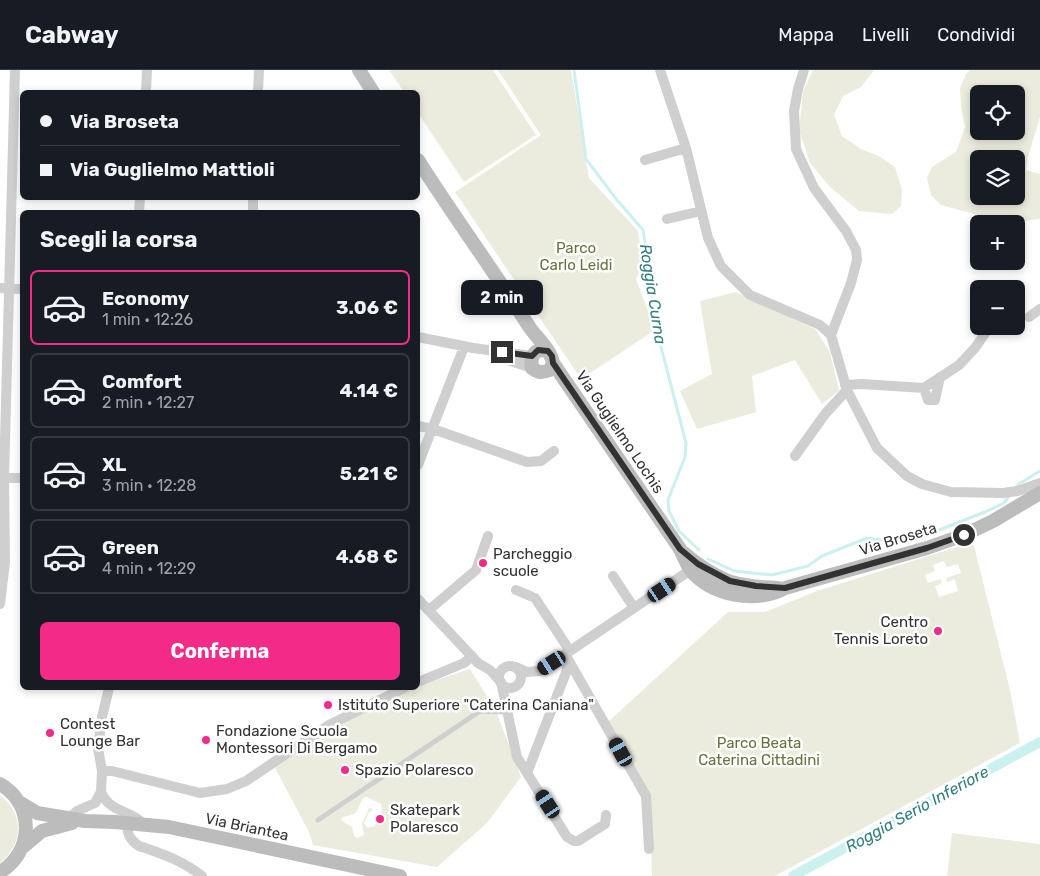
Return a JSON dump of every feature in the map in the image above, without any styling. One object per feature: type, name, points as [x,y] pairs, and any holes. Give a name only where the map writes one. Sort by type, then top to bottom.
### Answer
[{"type":"street","points":[[0,604],[5,288],[15,70]]},
{"type":"street","points":[[146,90],[147,70]]},
{"type":"street","points":[[258,90],[260,70]]},
{"type":"street","points":[[359,70],[372,90]]},
{"type":"street","points":[[660,70],[686,148],[708,238],[721,266],[750,295],[820,326],[831,335],[846,387],[877,448],[907,476],[922,484],[951,492],[1003,493],[1018,491],[1040,483]]},
{"type":"street","points":[[804,70],[794,111],[796,149],[814,188],[846,231],[856,250],[857,260],[851,283],[831,335]]},
{"type":"street","points":[[645,160],[686,148]]},
{"type":"street","points":[[420,163],[534,334],[540,360],[420,337]]},
{"type":"street","points":[[667,219],[701,211]]},
{"type":"street","points":[[5,288],[20,289]]},
{"type":"street","points":[[1029,317],[1040,309]]},
{"type":"street","points":[[795,456],[846,387],[862,384],[924,388],[959,364],[975,348],[984,335]]},
{"type":"street","points":[[420,460],[469,347]]},
{"type":"street","name":"Via Guglielmo Lochis","points":[[540,360],[576,398],[680,549],[695,567]]},
{"type":"street","points":[[924,388],[928,400],[936,400],[940,377]]},
{"type":"street","points":[[420,426],[433,429],[527,462],[541,460],[554,451]]},
{"type":"street","points":[[2,478],[20,478]]},
{"type":"street","name":"Via Broseta","points":[[695,567],[707,584],[732,595],[758,597],[927,548],[964,535],[993,521],[1040,493]]},
{"type":"street","points":[[428,610],[476,570],[488,536]]},
{"type":"street","points":[[505,707],[508,692],[516,686],[695,567]]},
{"type":"street","name":"Via Broseta","points":[[695,567],[730,581],[756,586],[785,588]]},
{"type":"street","points":[[612,576],[634,608]]},
{"type":"street","points":[[516,590],[535,598],[568,653],[646,796],[649,849]]},
{"type":"street","points":[[420,601],[472,656],[508,688],[516,686],[521,681],[521,675],[512,667]]},
{"type":"street","points":[[527,773],[567,670],[568,653]]},
{"type":"street","points":[[420,681],[464,663],[472,656]]},
{"type":"street","points":[[482,665],[494,669],[512,667],[527,672],[540,671]]},
{"type":"street","points":[[512,667],[500,673],[500,682],[517,757],[527,773],[570,840],[578,841],[605,824],[606,815]]},
{"type":"street","points":[[68,819],[77,811],[95,803],[101,792],[102,771],[98,748],[102,717],[109,690]]},
{"type":"street","points":[[102,771],[112,771],[200,793],[227,789],[246,781],[329,725],[400,690]]},
{"type":"street","points":[[1,784],[19,802],[26,822],[23,847]]},
{"type":"street","points":[[101,792],[111,807],[134,816],[144,824]]},
{"type":"street","points":[[19,802],[37,813],[85,821]]},
{"type":"street","points":[[0,872],[13,862],[23,847],[42,831],[85,821]]},
{"type":"street","name":"Via Briantea","points":[[85,821],[144,824],[191,831],[400,876]]},
{"type":"street","points":[[127,823],[128,835],[139,846],[175,858],[202,876]]},
{"type":"street","points":[[10,876],[13,862]]},
{"type":"lane","points":[[318,820],[480,711],[505,707]]},
{"type":"green space","points":[[389,70],[493,70],[536,135],[464,182],[420,116],[420,90],[403,90]]},
{"type":"green space","name":"Parco Carlo Leidi","points":[[498,70],[571,70],[589,178],[638,231],[643,262],[636,279],[655,330],[581,379],[455,192],[541,135]]},
{"type":"green space","points":[[813,70],[874,70],[861,87],[843,96],[834,115],[842,136],[861,149],[879,156],[895,167],[902,190],[901,206],[892,214],[859,211],[830,187],[810,163],[799,130],[803,92]]},
{"type":"green space","points":[[970,70],[1040,70],[1040,117],[1026,170],[1040,174],[1040,219],[1025,221],[1025,215],[978,215],[941,205],[931,195],[927,178],[932,167],[956,152],[965,127],[960,88],[966,74]]},
{"type":"green space","points":[[736,292],[815,329],[830,352],[839,391],[822,404],[795,360],[752,376],[756,412],[697,429],[680,391],[712,374],[700,301]]},
{"type":"green space","name":"Parco Beata Caterina Cittadini","points":[[973,542],[1010,690],[1020,743],[775,876],[652,876],[649,794],[608,722],[728,612],[765,612],[817,591]],"holes":[[[944,561],[947,567],[958,564],[961,573],[946,578],[947,582],[955,579],[958,591],[939,597],[935,586],[942,583],[941,579],[928,583],[925,575],[935,571],[933,565]]]},
{"type":"green space","name":"Spazio Polaresco","points":[[470,669],[496,711],[521,777],[487,823],[437,867],[313,845],[309,832],[274,766],[328,732],[405,690],[420,690],[420,685]],"holes":[[[367,797],[381,804],[382,810],[375,826],[368,828],[364,823],[369,812],[373,810],[369,808],[362,824],[364,835],[357,838],[354,836],[352,827],[342,821],[341,818],[356,813],[363,798]]]},
{"type":"green space","points":[[0,795],[13,811],[18,829],[13,847],[0,863]]},
{"type":"green space","points":[[952,833],[1040,844],[1040,876],[947,876]]},
{"type":"waterway","name":"Roggia Curna","points":[[574,70],[586,159],[643,230],[654,320],[686,443],[685,457],[668,500],[669,511],[679,531],[699,550]]},
{"type":"waterway","name":"Roggia Curna","points":[[1015,488],[1040,471]]},
{"type":"waterway","name":"Roggia Curna","points":[[708,559],[734,571],[772,575],[808,566],[822,556],[867,538],[906,543],[985,512],[1004,503],[1010,495]]},
{"type":"waterway","name":"Roggia Serio Inferiore","points":[[793,876],[1040,742]]},
{"type":"place","name":"Parcheggio scuole","points":[[483,563]]},
{"type":"place","name":"Centro Tennis Loreto","points":[[938,631]]},
{"type":"place","name":"Istituto Superiore \"Caterina Caniana\"","points":[[328,705]]},
{"type":"place","name":"Contest Lounge Bar","points":[[50,733]]},
{"type":"place","name":"Fondazione Scuola Montessori Di Bergamo","points":[[206,740]]},
{"type":"place","name":"Spazio Polaresco","points":[[345,770]]},
{"type":"place","name":"Skatepark Polaresco","points":[[380,819]]},
{"type":"route","points":[[502,352],[532,356],[538,350],[548,351],[552,356],[553,363],[576,398],[680,549],[690,559],[730,581],[756,586],[785,588],[927,548],[964,535]]}]
